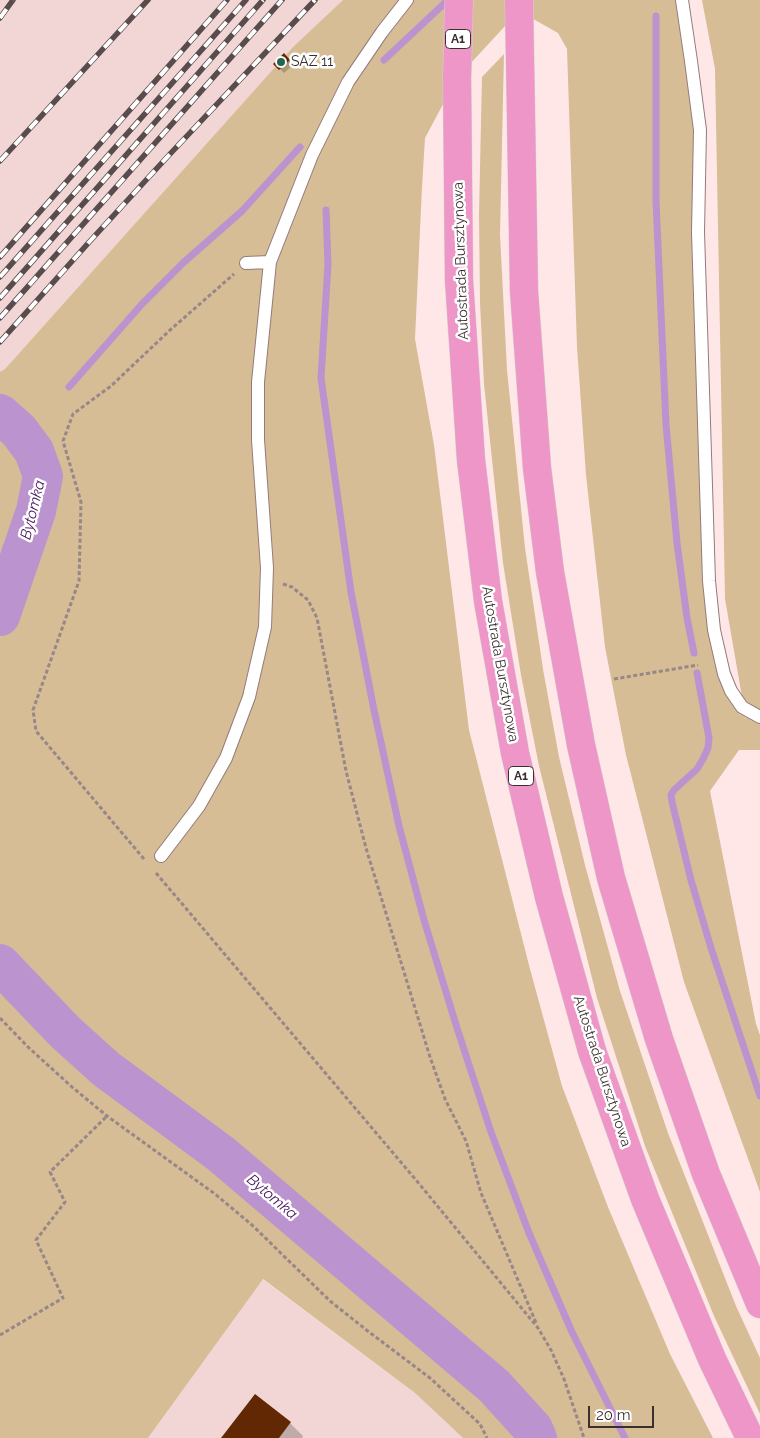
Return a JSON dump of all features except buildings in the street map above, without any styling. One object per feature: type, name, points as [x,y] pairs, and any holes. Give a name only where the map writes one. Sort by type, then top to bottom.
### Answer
[{"type":"highway","name":"Autostrada Bursztynowa","points":[[459,0],[459,280],[471,460],[488,601],[515,753],[550,897],[592,1051],[645,1199],[712,1359],[750,1438]]},
{"type":"highway","points":[[519,5],[524,291],[537,468],[550,572],[581,745],[611,878],[659,1039],[706,1174],[760,1304]]},
{"type":"lane","points":[[162,856],[199,806],[226,758],[249,697],[265,627],[267,568],[258,440],[258,382],[270,262],[312,155],[348,82],[382,32],[407,0]]},
{"type":"lane","points":[[682,0],[700,130],[698,232],[709,581],[714,630],[724,674],[731,691],[742,707],[760,717]]},
{"type":"lane","points":[[246,263],[270,262]]},
{"type":"path","points":[[146,861],[36,731],[33,710],[79,582],[80,502],[63,441],[73,414],[111,386],[169,331],[246,263]]},
{"type":"path","points":[[266,578],[292,587],[308,600],[317,618],[346,771],[366,848],[430,1057],[445,1099],[466,1141],[481,1193],[538,1328],[551,1350],[564,1379],[584,1438]]},
{"type":"path","points":[[614,679],[698,664]]},
{"type":"path","points":[[152,868],[410,1173],[538,1328]]},
{"type":"path","points":[[0,1018],[64,1080],[107,1116],[215,1194],[252,1225],[330,1301],[430,1378],[480,1424],[486,1438]]},
{"type":"path","points":[[0,1335],[63,1298],[36,1240],[65,1202],[50,1172],[107,1116]]},
{"type":"shaded area","points":[[0,0],[343,0],[293,47],[5,369],[0,372]]},
{"type":"shaded area","points":[[343,0],[682,0],[691,61],[714,630],[746,720],[725,599],[715,69],[702,0],[760,0],[760,750],[739,750],[710,791],[756,1024],[760,1035],[760,1192],[684,982],[626,755],[605,647],[586,475],[577,347],[567,49],[558,33],[519,11],[457,78],[425,138],[415,339],[434,445],[469,730],[530,969],[562,1086],[608,1207],[670,1354],[713,1438],[463,1438],[415,1393],[263,1279],[148,1438],[0,1438],[0,372],[5,369],[293,47]]},
{"type":"shaded area","points":[[504,54],[500,235],[507,370],[525,548],[543,669],[559,757],[585,865],[620,991],[668,1133],[736,1306],[760,1358],[760,1414],[714,1316],[645,1146],[597,998],[539,766],[521,675],[503,563],[484,384],[480,303],[479,214],[482,77]]},
{"type":"shaded area","points":[[262,1279],[415,1393],[463,1438],[148,1438]]},
{"type":"waterway","points":[[384,60],[448,0]]},
{"type":"waterway","points":[[656,16],[656,201],[666,425],[677,543],[687,618],[694,653]]},
{"type":"waterway","points":[[69,387],[142,304],[183,263],[242,211],[300,147]]},
{"type":"waterway","points":[[326,210],[328,264],[321,378],[351,592],[399,826],[424,920],[491,1132],[529,1233],[572,1332],[625,1438]]},
{"type":"waterway","name":"Bytomka","points":[[0,414],[19,431],[34,451],[43,476],[36,511],[0,616]]},
{"type":"waterway","points":[[697,673],[709,738],[708,748],[697,769],[674,790],[671,795],[672,802],[691,880],[711,948],[760,1096]]},
{"type":"waterway","name":"Bytomka","points":[[0,964],[65,1032],[106,1069],[221,1154],[494,1386],[533,1429],[537,1438]]},
{"type":"railway","points":[[0,18],[13,0]]},
{"type":"railway","points":[[0,161],[148,0]]},
{"type":"railway","points":[[0,257],[227,0]]},
{"type":"railway","points":[[0,277],[246,0]]},
{"type":"railway","points":[[0,298],[263,0]]},
{"type":"railway","points":[[0,318],[282,0]]},
{"type":"railway","points":[[0,342],[170,154],[315,0]]},
{"type":"place","name":"SAZ 11","points":[[281,62]]}]
